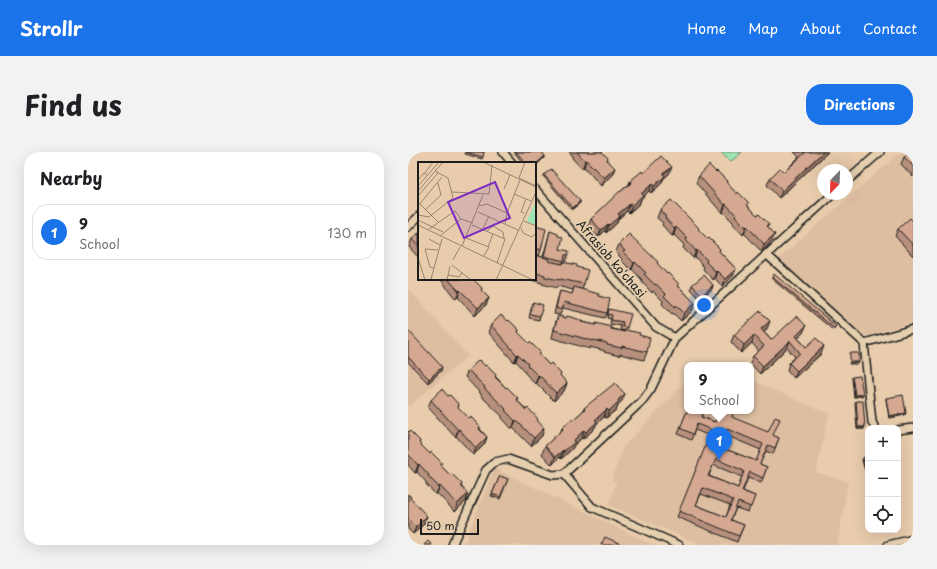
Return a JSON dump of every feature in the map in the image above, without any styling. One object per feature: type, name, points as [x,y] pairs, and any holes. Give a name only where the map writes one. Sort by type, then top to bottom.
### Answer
[{"type":"street","points":[[503,152],[511,162]]},
{"type":"street","points":[[853,176],[880,152]]},
{"type":"street","name":"Afrasiob ko'chasi","points":[[536,190],[656,327],[675,338]]},
{"type":"street","points":[[452,545],[486,470],[495,462],[508,459],[553,475],[564,474],[642,401],[651,389],[675,338],[826,200]]},
{"type":"street","points":[[408,227],[418,217]]},
{"type":"street","points":[[766,254],[864,343],[874,425]]},
{"type":"street","points":[[864,343],[913,329]]},
{"type":"street","points":[[901,430],[913,428]]},
{"type":"street","points":[[564,474],[592,507],[679,545]]},
{"type":"street","points":[[888,545],[913,539]]},
{"type":"shaded area","points":[[901,152],[913,152],[913,322],[867,336],[849,325],[778,259],[846,200],[853,200],[853,194]]},
{"type":"shaded area","points":[[408,288],[468,356],[408,407]]},
{"type":"shaded area","points":[[754,381],[829,414],[816,472],[848,482],[837,545],[703,545],[608,505],[616,484],[612,479],[623,447],[684,383],[684,414],[754,414]]},
{"type":"shaded area","points":[[494,468],[645,541],[654,545],[464,545]]},
{"type":"green space","points":[[721,152],[742,152],[730,162]]},
{"type":"building","points":[[465,152],[484,152],[483,157]]},
{"type":"building","points":[[516,152],[542,152],[545,156],[536,164],[536,162],[525,162]]},
{"type":"building","points":[[577,152],[602,152],[615,168],[604,178]]},
{"type":"building","points":[[804,152],[823,152],[782,191],[770,178],[780,168],[784,172],[805,153]]},
{"type":"building","points":[[909,152],[913,152],[913,166],[904,157]]},
{"type":"building","points":[[661,156],[672,167],[663,174],[665,176],[654,186],[652,184],[632,205],[630,204],[618,214],[620,216],[601,230],[591,219],[620,191],[631,183],[630,181],[642,171],[643,173]]},
{"type":"building","points":[[709,165],[727,181],[726,182],[737,194],[738,192],[749,203],[747,205],[757,215],[759,214],[769,224],[767,226],[775,234],[764,244],[735,216],[736,215],[699,176]]},
{"type":"building","points":[[551,169],[580,201],[573,208],[544,175]]},
{"type":"building","points":[[671,200],[708,239],[709,238],[720,249],[719,251],[736,269],[725,279],[706,262],[707,260],[686,240],[687,238],[676,227],[675,229],[665,218],[666,217],[660,210]]},
{"type":"building","points":[[910,218],[913,221],[913,245],[898,229]]},
{"type":"building","points":[[536,226],[546,229],[541,250],[536,248]]},
{"type":"building","points":[[550,231],[563,237],[560,249],[569,251],[568,255],[565,255],[564,261],[544,256]]},
{"type":"building","points":[[418,234],[418,246],[412,239]]},
{"type":"building","points":[[629,234],[658,262],[657,263],[679,284],[677,285],[695,303],[684,313],[676,305],[675,307],[664,296],[666,294],[656,284],[655,285],[644,274],[646,273],[623,252],[625,251],[619,244]]},
{"type":"building","points":[[536,255],[549,259],[548,261],[577,265],[577,267],[588,270],[584,284],[545,277],[545,275],[536,273]]},
{"type":"building","points":[[774,274],[836,326],[834,328],[772,277]]},
{"type":"building","points":[[704,275],[713,285],[702,295],[692,285]]},
{"type":"building","points":[[449,280],[474,280],[489,298],[478,308],[460,290],[459,291]]},
{"type":"building","points":[[574,287],[599,294],[599,296],[610,299],[607,313],[564,302],[562,310],[556,308],[560,291],[572,294]]},
{"type":"building","points":[[533,302],[543,305],[540,316],[530,314]]},
{"type":"building","points":[[609,309],[631,314],[627,328],[622,326],[623,322],[611,320],[612,315],[608,314]]},
{"type":"building","points":[[760,311],[770,321],[761,329],[771,340],[797,316],[806,326],[796,336],[806,347],[816,338],[824,346],[797,371],[789,363],[800,353],[790,341],[763,366],[753,356],[764,346],[754,335],[744,345],[734,335]]},
{"type":"building","points":[[501,315],[508,321],[509,320],[519,330],[518,332],[541,353],[539,354],[549,365],[551,363],[561,374],[560,375],[567,383],[556,393],[527,365],[528,364],[518,354],[517,355],[491,325]]},
{"type":"building","points":[[558,316],[566,318],[567,316],[581,320],[581,322],[596,325],[596,323],[611,327],[611,329],[625,332],[625,330],[640,333],[639,335],[650,338],[647,352],[622,346],[622,348],[607,345],[607,343],[593,341],[554,330]]},
{"type":"building","points":[[408,330],[442,367],[429,379],[408,357]]},
{"type":"building","points":[[850,353],[859,353],[859,362],[850,362]]},
{"type":"building","points":[[479,360],[485,366],[486,365],[496,375],[495,377],[518,398],[516,399],[526,410],[528,408],[538,419],[537,420],[544,428],[534,438],[516,420],[515,421],[505,410],[506,409],[468,370]]},
{"type":"building","points":[[860,376],[863,394],[855,395],[852,377]]},
{"type":"building","points":[[615,383],[625,394],[609,411],[607,409],[595,420],[597,422],[586,432],[584,430],[574,440],[575,442],[555,457],[545,446],[563,429],[562,428],[585,409],[584,408]]},
{"type":"building","points":[[442,389],[448,396],[450,395],[459,405],[458,407],[469,418],[471,417],[480,427],[479,429],[487,437],[476,448],[431,400]]},
{"type":"building","points":[[903,395],[906,413],[889,416],[886,398]]},
{"type":"building","points":[[856,401],[863,401],[865,427],[858,427]]},
{"type":"building","points":[[686,414],[702,414],[701,417],[715,422],[718,414],[733,414],[732,417],[768,432],[775,417],[780,419],[773,435],[779,438],[775,448],[768,445],[760,464],[767,467],[763,478],[750,472],[742,491],[755,496],[751,507],[738,502],[731,520],[744,525],[739,536],[679,511],[712,430],[697,424],[693,434],[680,428]],"holes":[[[727,429],[763,444],[756,461],[720,447]],[[716,459],[744,471],[738,488],[708,476]],[[703,488],[733,500],[726,517],[696,505]]]},
{"type":"building","points":[[408,431],[410,431],[420,441],[419,443],[430,454],[431,452],[442,463],[440,465],[450,475],[452,474],[462,484],[461,486],[468,494],[457,504],[408,454]]},
{"type":"building","points":[[865,457],[865,469],[863,458]]},
{"type":"building","points":[[500,476],[508,479],[500,497],[492,494]]},
{"type":"building","points":[[408,494],[427,516],[416,527],[408,519]]},
{"type":"building","points":[[605,537],[623,545],[601,545]]},
{"type":"building","points":[[428,541],[432,545],[424,545]]},
{"type":"place","name":"9","points":[[719,460]]}]
